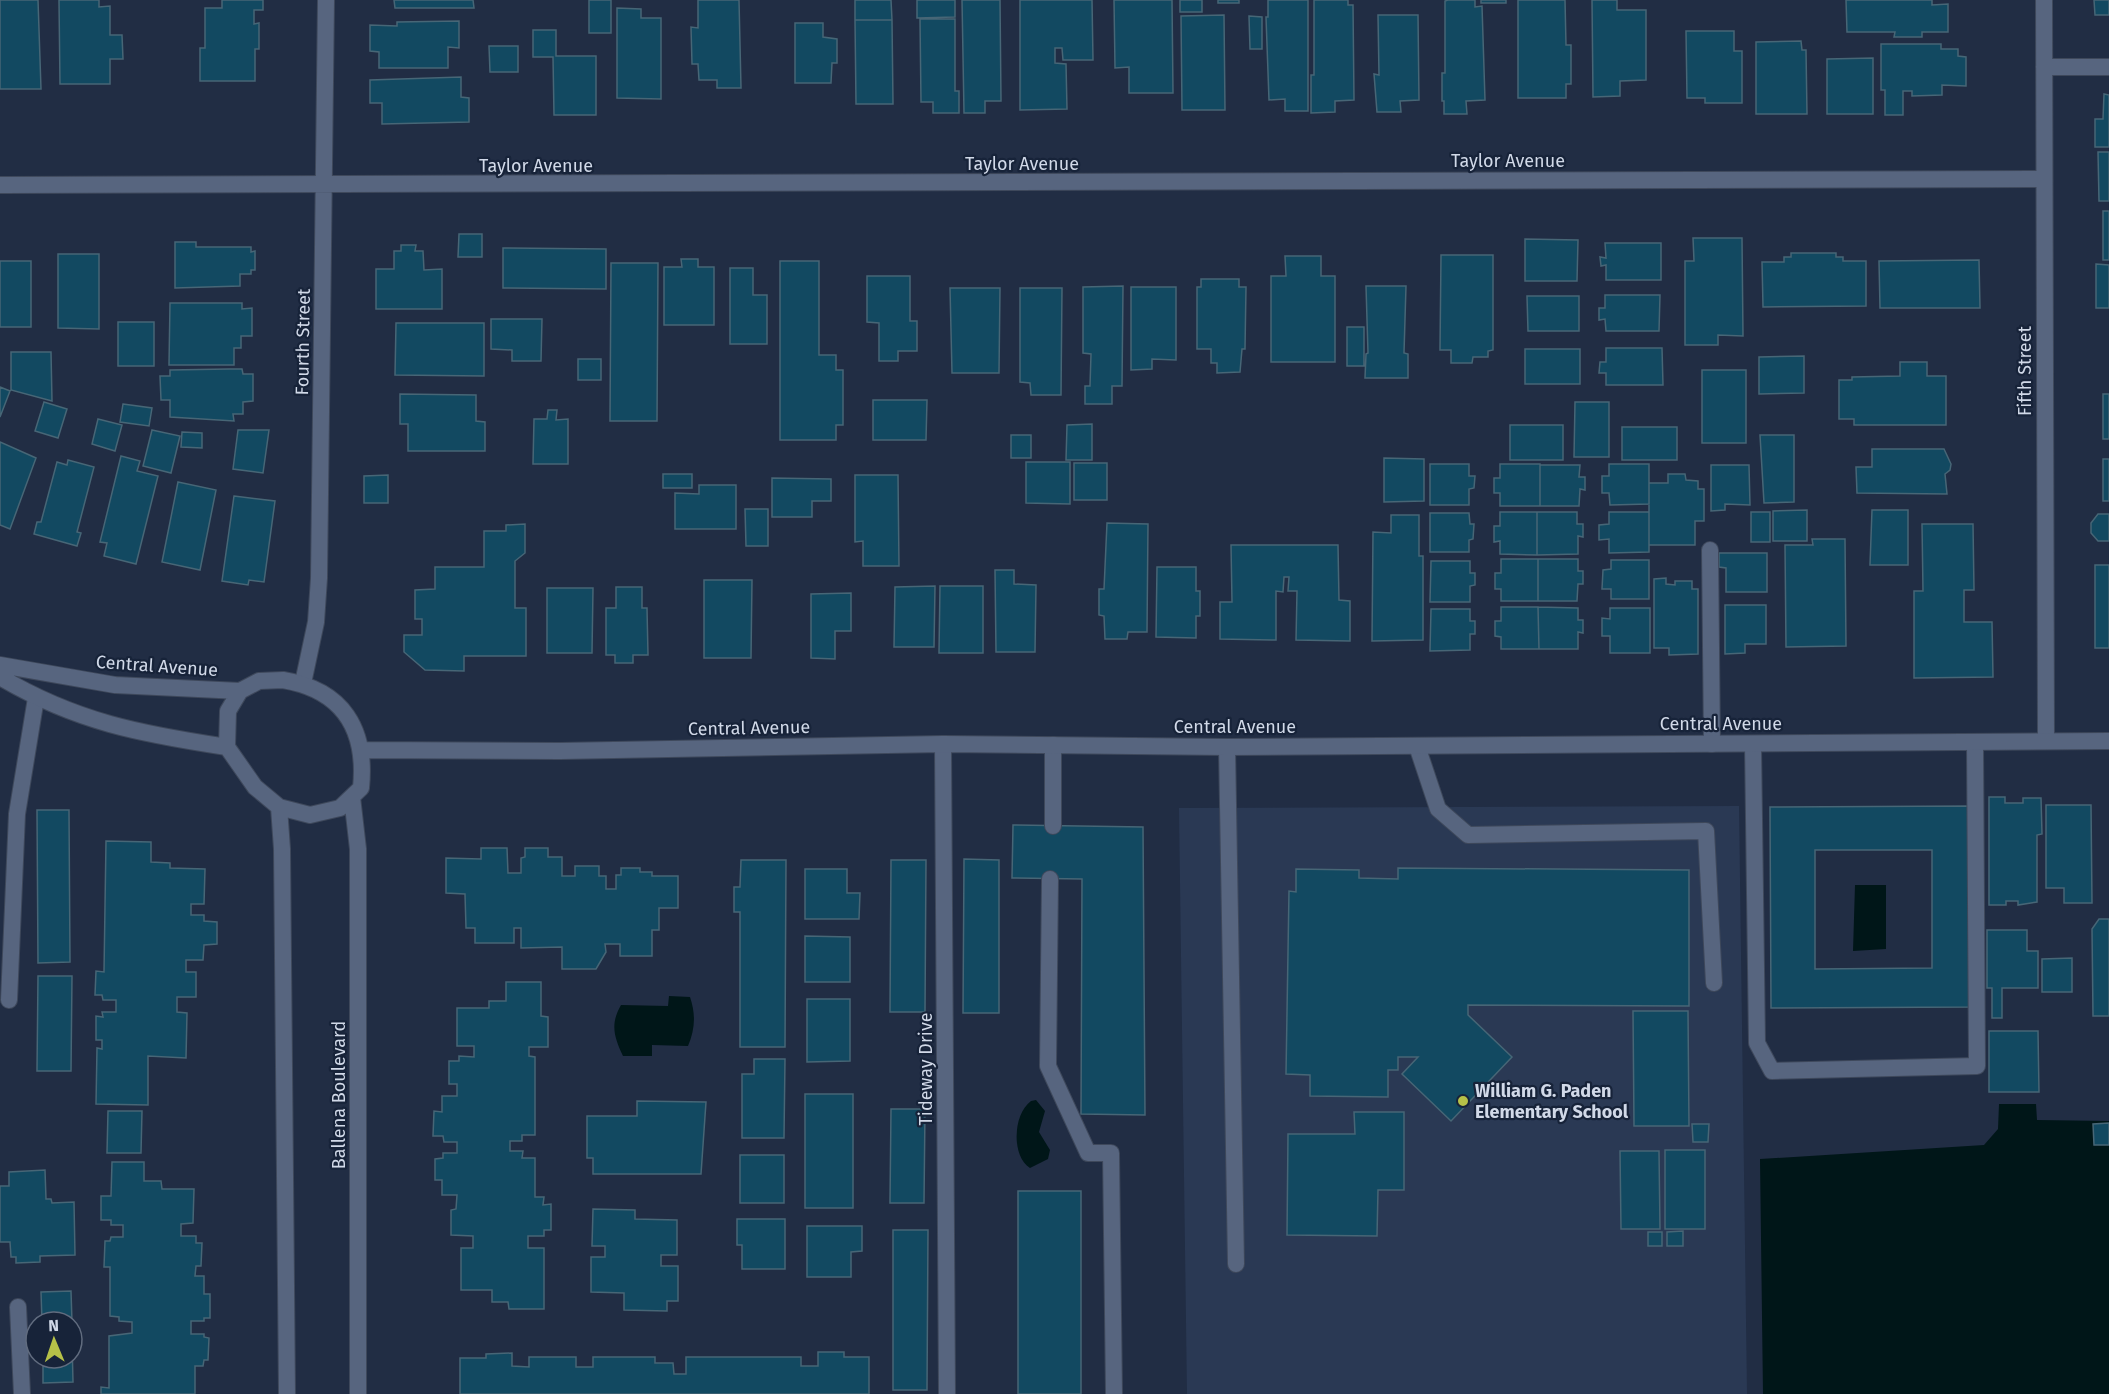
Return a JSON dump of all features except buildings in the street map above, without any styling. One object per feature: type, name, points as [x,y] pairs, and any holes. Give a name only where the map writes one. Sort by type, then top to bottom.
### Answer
[{"type":"street","name":"Fourth Street","points":[[303,683],[316,622],[319,578],[326,186],[326,0]]},
{"type":"street","name":"Fifth Street","points":[[2044,0],[2046,741]]},
{"type":"street","points":[[2044,67],[2109,67]]},
{"type":"street","name":"Taylor Avenue","points":[[0,185],[326,186],[2044,179]]},
{"type":"street","points":[[1710,550],[1712,744]]},
{"type":"street","name":"Central Avenue","points":[[0,665],[115,685],[240,691]]},
{"type":"street","points":[[0,677],[36,698],[101,723],[227,747]]},
{"type":"street","points":[[283,680],[303,683],[327,693],[345,712],[359,738],[363,765],[361,788],[352,797],[340,808],[310,814],[279,807],[255,787],[227,747],[228,711],[240,691],[259,681],[283,680]]},
{"type":"street","points":[[9,1000],[16,814],[36,698]]},
{"type":"street","name":"Central Avenue","points":[[361,750],[560,751],[944,744],[1227,747],[2109,741]]},
{"type":"street","points":[[1753,744],[1757,1043],[1772,1071],[1977,1066],[1975,742]]},
{"type":"street","name":"Tideway Drive","points":[[944,744],[947,1394]]},
{"type":"street","points":[[1053,745],[1053,826]]},
{"type":"street","points":[[1417,746],[1438,809],[1468,835],[1706,831],[1714,983]]},
{"type":"street","points":[[1227,747],[1236,1264]]},
{"type":"street","name":"Ballena Boulevard","points":[[352,797],[358,849],[358,1394]]},
{"type":"street","points":[[279,807],[282,849],[287,1394]]},
{"type":"street","points":[[1050,879],[1048,1066],[1088,1153],[1111,1153],[1114,1394]]},
{"type":"street","points":[[18,1307],[22,1394]]},
{"type":"shaded area","name":"William G. Paden Elementary School","points":[[1739,806],[1747,1394],[1187,1394],[1179,808]]},
{"type":"shaded area","points":[[1855,885],[1886,885],[1886,949],[1853,951]]},
{"type":"shaded area","points":[[669,996],[690,997],[694,1022],[688,1046],[652,1045],[652,1056],[623,1056],[614,1030],[615,1018],[621,1005],[668,1006]]},
{"type":"shaded area","points":[[1036,1100],[1045,1111],[1039,1132],[1050,1150],[1048,1159],[1030,1168],[1020,1154],[1017,1135],[1025,1107],[1031,1101]]},
{"type":"shaded area","points":[[1999,1104],[2036,1104],[2037,1120],[2109,1121],[2109,1394],[1763,1394],[1760,1159],[1984,1145],[1998,1129]]},
{"type":"place","name":"William G. Paden Elementary School","points":[[1463,1101]]}]
